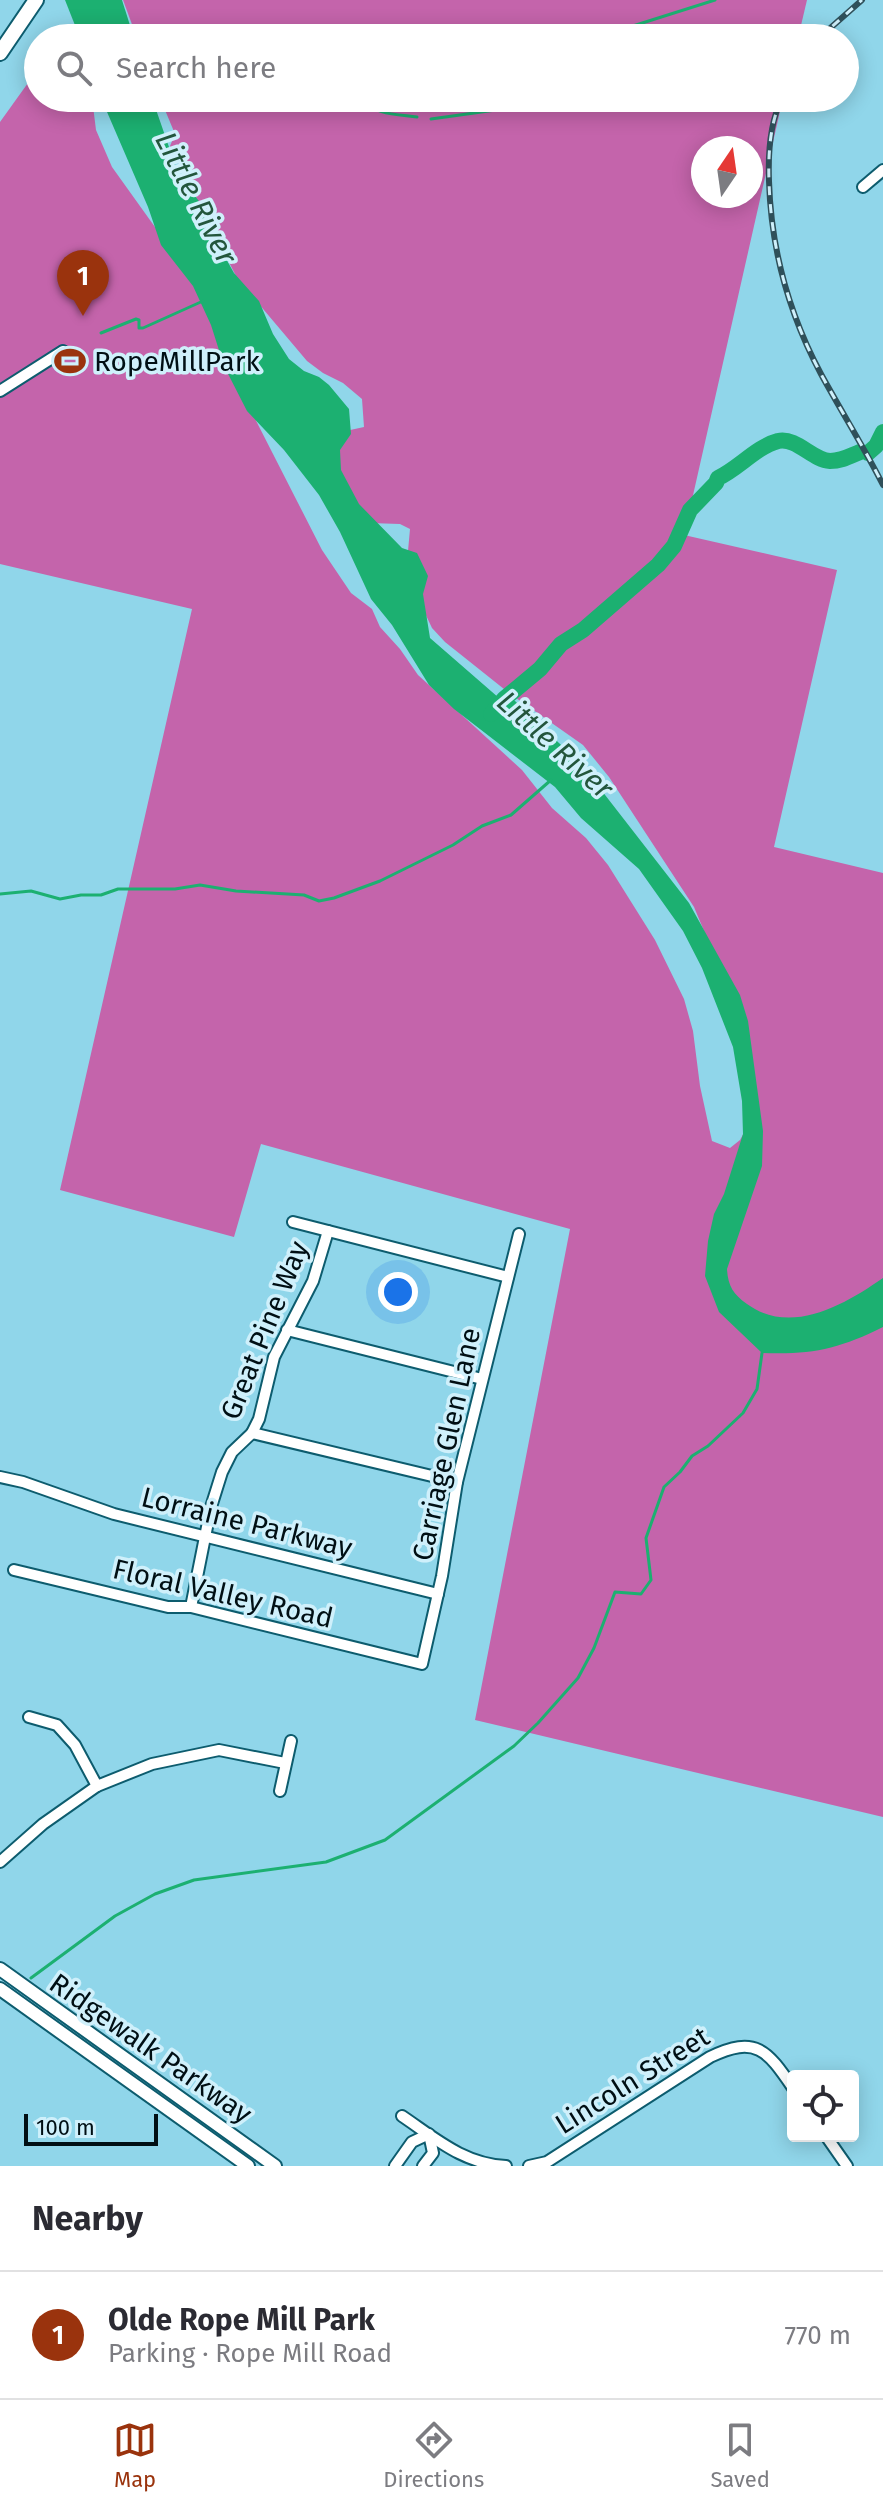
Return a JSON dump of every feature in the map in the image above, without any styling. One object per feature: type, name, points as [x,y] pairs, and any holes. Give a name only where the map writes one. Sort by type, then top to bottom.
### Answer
[{"type":"highway","points":[[0,53],[36,0]]},
{"type":"main road","name":"Ridgewalk Parkway","points":[[0,1969],[275,2166]]},
{"type":"main road","name":"Ridgewalk Parkway","points":[[0,1989],[248,2166]]},
{"type":"street","points":[[863,187],[883,170]]},
{"type":"street","points":[[0,391],[63,351]]},
{"type":"street","points":[[293,1222],[508,1277]]},
{"type":"street","name":"Great Pine Way","points":[[191,1607],[211,1507],[222,1472],[232,1452],[252,1433],[259,1419],[274,1357],[313,1281],[328,1231]]},
{"type":"street","name":"Carriage Glen Lane","points":[[422,1664],[438,1594],[457,1482],[519,1234]]},
{"type":"street","points":[[287,1330],[482,1379]]},
{"type":"street","points":[[252,1433],[457,1482]]},
{"type":"street","name":"Lorraine Parkway","points":[[0,1477],[114,1514],[438,1594]]},
{"type":"street","name":"Floral Valley Road","points":[[14,1570],[168,1607],[191,1607],[422,1664]]},
{"type":"street","points":[[29,1717],[57,1725],[75,1745],[97,1786]]},
{"type":"street","points":[[280,1791],[291,1741]]},
{"type":"street","points":[[0,1862],[43,1824],[97,1786],[152,1764],[219,1750],[285,1763]]},
{"type":"street","name":"Lincoln Street","points":[[529,2166],[547,2162],[732,2046],[763,2051],[787,2079]]},
{"type":"street","points":[[402,2116],[454,2152],[476,2162],[506,2166]]},
{"type":"street","points":[[395,2166],[412,2142],[429,2134]]},
{"type":"street","points":[[423,2166],[433,2153],[429,2134]]},
{"type":"street","points":[[830,2142],[847,2166]]},
{"type":"shaded area","points":[[123,0],[807,0],[801,24],[132,24]]},
{"type":"shaded area","points":[[24,89],[24,112],[94,112],[96,130],[112,167],[190,276],[247,403],[322,550],[351,593],[372,609],[380,627],[418,675],[522,770],[552,808],[586,838],[608,865],[655,940],[684,999],[693,1031],[700,1086],[712,1141],[730,1148],[740,1140],[750,1122],[753,1084],[694,907],[609,777],[583,745],[509,693],[432,628],[423,609],[408,551],[410,529],[400,524],[370,523],[332,456],[341,432],[364,427],[362,399],[307,361],[237,278],[170,146],[175,134],[166,112],[780,112],[763,186],[763,136],[691,136],[691,208],[758,208],[684,535],[837,570],[774,847],[883,873],[883,1817],[475,1720],[570,1229],[261,1144],[234,1237],[60,1190],[192,609],[0,564],[0,122]]},
{"type":"water","points":[[65,0],[122,0],[130,24],[74,24]]},
{"type":"water","name":"Little River","points":[[107,112],[157,112],[178,173],[204,208],[216,241],[234,273],[259,301],[273,334],[289,359],[329,385],[349,409],[351,434],[340,450],[341,470],[359,504],[402,548],[417,553],[428,576],[423,594],[430,638],[499,698],[515,701],[581,764],[689,903],[740,995],[748,1021],[763,1131],[762,1166],[727,1269],[732,1289],[747,1304],[764,1313],[799,1317],[834,1307],[883,1278],[883,1327],[824,1349],[762,1353],[719,1312],[705,1276],[708,1241],[714,1214],[724,1194],[743,1134],[742,1101],[733,1047],[702,968],[683,931],[639,869],[581,818],[555,787],[454,709],[429,685],[392,625],[371,599],[319,495],[284,450],[247,411],[224,366],[211,325],[193,286],[161,245]]},
{"type":"waterway","points":[[639,24],[715,0]]},
{"type":"waterway","points":[[384,112],[417,117]]},
{"type":"waterway","points":[[431,119],[481,112]]},
{"type":"waterway","points":[[101,333],[136,319],[139,320],[139,328],[143,328],[203,301]]},
{"type":"waterway","points":[[868,453],[876,446],[883,432]]},
{"type":"waterway","name":"Little River","points":[[491,714],[540,669],[561,644],[583,630],[658,565],[674,546],[690,510],[718,478],[762,448],[778,441],[792,442],[830,461],[860,452]]},
{"type":"waterway","name":"Little River","points":[[0,894],[31,891],[60,899],[101,895],[118,889],[175,889],[200,885],[236,891],[304,895],[319,901],[334,898],[380,881],[453,845],[482,826],[511,815],[551,780]]},
{"type":"waterway","points":[[31,1978],[115,1916],[155,1894],[194,1880],[326,1862],[385,1840],[514,1746],[578,1678],[594,1648],[615,1592],[641,1594],[651,1580],[646,1538],[664,1487],[692,1456],[708,1446],[743,1413],[757,1389],[762,1353]]},
{"type":"railway","points":[[835,24],[862,0]]},
{"type":"railway","points":[[777,112],[770,150],[770,206],[784,280],[800,328],[821,374],[883,485]]},
{"type":"place","name":"Olde Rope Mill Park","points":[[83,316]]},
{"type":"place","name":"RopeMillPark","points":[[70,361]]}]
